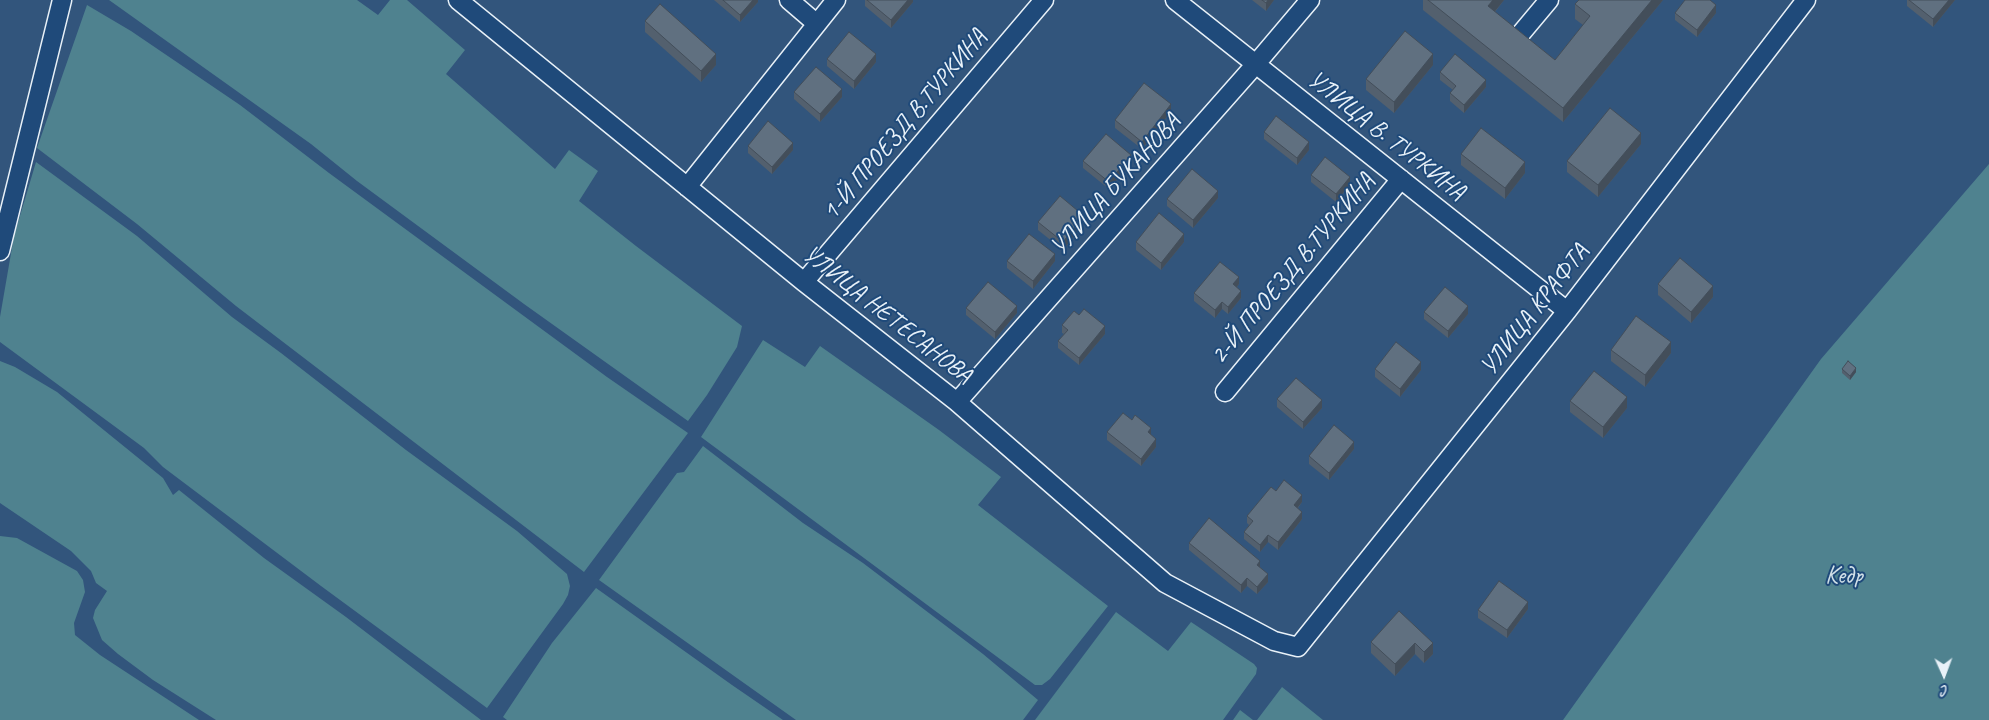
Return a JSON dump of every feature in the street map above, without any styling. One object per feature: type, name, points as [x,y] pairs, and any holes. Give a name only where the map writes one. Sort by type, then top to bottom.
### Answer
[{"type":"street","points":[[0,252],[62,0]]},
{"type":"street","name":"УЛИЦА НЕТЕСАНОВА","points":[[458,0],[804,282],[957,402],[1165,584],[1274,642],[1298,647]]},
{"type":"street","points":[[789,0],[817,24]]},
{"type":"street","points":[[687,186],[836,0]]},
{"type":"street","name":"1-Й ПРОЕЗД В.ТУРКИНА","points":[[804,282],[1044,0]]},
{"type":"street","name":"УЛИЦА В. ТУРКИНА","points":[[1175,0],[1567,311]]},
{"type":"street","name":"УЛИЦА БУКАНОВА","points":[[957,402],[1255,65],[1310,0]]},
{"type":"street","points":[[1518,37],[1549,0]]},
{"type":"street","name":"УЛИЦА КРАФТА","points":[[1298,647],[1567,311],[1806,0]]},
{"type":"street","name":"2-Й ПРОЕЗД В.ТУРКИНА","points":[[1224,392],[1401,179]]},
{"type":"green space","points":[[109,0],[357,0],[378,15],[390,0],[407,0],[465,50],[446,74],[555,169],[569,150],[598,171],[579,201],[742,326],[737,347],[688,421],[524,304],[357,181],[311,144]]},
{"type":"green space","points":[[87,5],[131,31],[240,105],[329,173],[607,377],[688,433],[584,572],[236,306],[137,224],[37,148]]},
{"type":"green space","points":[[36,162],[137,236],[232,317],[406,450],[517,531],[567,574],[570,586],[563,604],[487,708],[321,586],[163,467],[144,448],[0,342],[0,317],[14,236]]},
{"type":"green space","name":"Кедр","points":[[1989,164],[1989,720],[1563,720],[1821,359]]},
{"type":"green space","points":[[763,340],[805,367],[820,346],[939,430],[1001,477],[978,505],[1108,606],[1050,679],[1042,685],[1035,685],[701,437]]},
{"type":"green space","points":[[0,361],[15,367],[57,392],[163,478],[173,495],[179,490],[264,558],[346,617],[481,720],[216,720],[153,680],[118,654],[102,640],[93,618],[95,610],[107,591],[96,583],[91,571],[71,551],[0,503]]},
{"type":"green space","points":[[703,446],[803,523],[863,563],[983,654],[1038,700],[1023,720],[796,720],[599,580],[677,473],[684,472]]},
{"type":"green space","points":[[0,536],[17,538],[77,571],[83,580],[85,592],[74,623],[75,635],[100,655],[199,720],[0,720]]},
{"type":"green space","points":[[596,588],[783,720],[507,720],[503,717],[552,643]]},
{"type":"green space","points":[[1116,612],[1168,651],[1191,622],[1254,664],[1257,668],[1256,674],[1223,720],[1035,720]]},
{"type":"green space","points":[[1282,687],[1323,720],[1257,720]]},
{"type":"green space","points":[[1240,710],[1253,720],[1233,720]]},
{"type":"building","points":[[723,0],[753,0],[740,15]]},
{"type":"building","points":[[867,0],[908,0],[891,20]]},
{"type":"building","points":[[1428,0],[1493,0],[1488,6],[1555,60],[1590,16],[1575,4],[1579,0],[1652,0],[1563,108]]},
{"type":"building","points":[[1685,0],[1710,0],[1716,5],[1697,30],[1675,13]]},
{"type":"building","points":[[1909,0],[1949,0],[1933,19]]},
{"type":"building","points":[[660,4],[716,54],[701,71],[645,21]]},
{"type":"building","points":[[1405,31],[1433,54],[1394,102],[1366,79]]},
{"type":"building","points":[[849,32],[876,54],[854,81],[827,59]]},
{"type":"building","points":[[1455,54],[1486,80],[1464,105],[1450,93],[1456,86],[1440,72]]},
{"type":"building","points":[[816,67],[842,89],[820,114],[794,92]]},
{"type":"building","points":[[1144,83],[1171,104],[1142,142],[1115,120]]},
{"type":"building","points":[[1610,108],[1641,133],[1598,185],[1567,161]]},
{"type":"building","points":[[1276,116],[1309,142],[1297,158],[1264,132]]},
{"type":"building","points":[[768,121],[793,143],[772,167],[748,146]]},
{"type":"building","points":[[1481,128],[1525,162],[1505,188],[1461,154]]},
{"type":"building","points":[[1106,134],[1131,155],[1109,182],[1083,161]]},
{"type":"building","points":[[1325,157],[1350,177],[1336,194],[1311,175]]},
{"type":"building","points":[[1192,169],[1218,191],[1193,220],[1167,199]]},
{"type":"building","points":[[1060,196],[1084,216],[1063,242],[1038,222]]},
{"type":"building","points":[[1159,213],[1184,234],[1161,263],[1136,242]]},
{"type":"building","points":[[1029,234],[1055,254],[1033,281],[1007,261]]},
{"type":"building","points":[[1680,258],[1713,286],[1691,312],[1658,284]]},
{"type":"building","points":[[1220,262],[1239,277],[1233,284],[1241,291],[1228,307],[1222,302],[1215,310],[1194,293]]},
{"type":"building","points":[[988,282],[1017,306],[995,332],[966,308]]},
{"type":"building","points":[[1445,287],[1468,306],[1448,331],[1424,312]]},
{"type":"building","points":[[1084,309],[1105,326],[1079,358],[1058,341],[1068,330],[1062,325],[1074,311],[1079,315]]},
{"type":"building","points":[[1636,316],[1671,342],[1645,375],[1611,350]]},
{"type":"building","points":[[1396,342],[1421,362],[1400,389],[1375,369]]},
{"type":"building","points":[[1848,361],[1856,368],[1850,376],[1842,369]]},
{"type":"building","points":[[1594,371],[1627,397],[1603,427],[1570,401]]},
{"type":"building","points":[[1296,378],[1322,400],[1303,422],[1277,399]]},
{"type":"building","points":[[1123,413],[1132,420],[1135,415],[1151,428],[1148,432],[1156,439],[1141,459],[1107,432]]},
{"type":"building","points":[[1334,425],[1354,442],[1329,473],[1309,456]]},
{"type":"building","points":[[1284,480],[1302,495],[1294,505],[1302,512],[1278,542],[1268,535],[1260,545],[1244,532],[1253,521],[1247,516],[1271,487],[1276,491]]},
{"type":"building","points":[[1209,518],[1260,561],[1257,565],[1268,574],[1257,587],[1247,578],[1241,585],[1189,543]]},
{"type":"building","points":[[1499,581],[1528,602],[1507,630],[1478,610]]},
{"type":"building","points":[[1399,611],[1433,643],[1424,652],[1415,643],[1395,664],[1371,642]]}]
